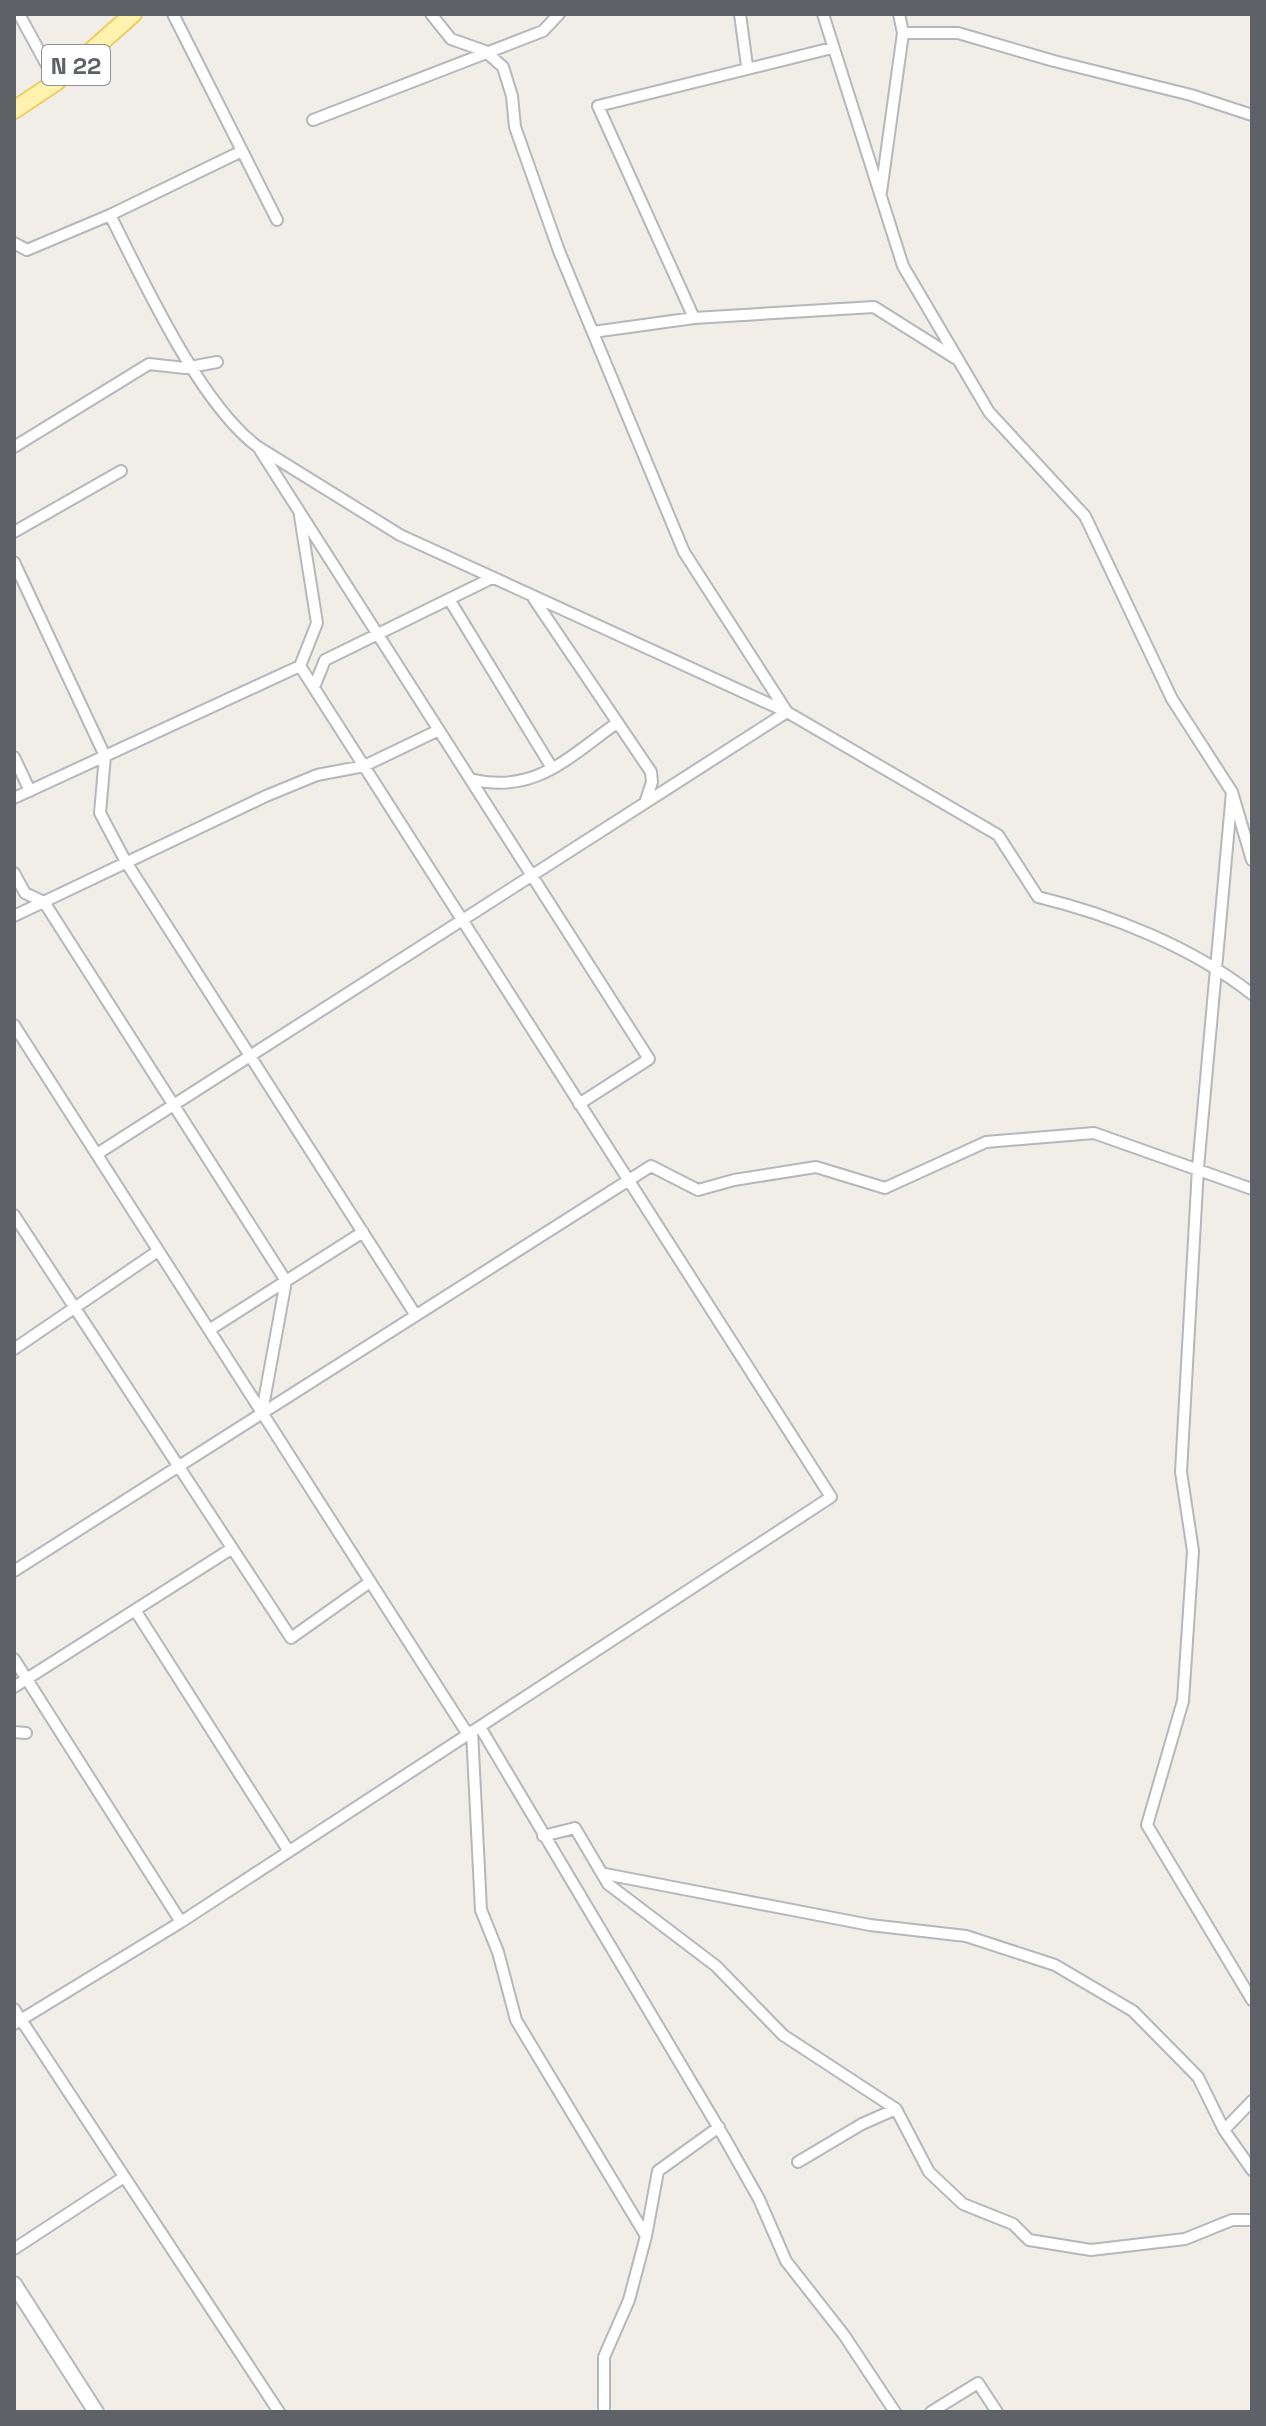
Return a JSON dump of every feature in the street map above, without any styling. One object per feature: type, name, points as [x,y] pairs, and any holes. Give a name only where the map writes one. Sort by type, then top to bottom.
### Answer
[{"type":"main road","name":"N 22","points":[[14,110],[56,82],[133,14]]},
{"type":"main road","points":[[14,2284],[96,2412]]},
{"type":"street","points":[[19,14],[56,82]]},
{"type":"street","points":[[173,14],[277,220]]},
{"type":"street","points":[[431,14],[451,39],[485,51],[503,67],[515,127],[593,332],[684,552],[787,712]]},
{"type":"street","points":[[313,120],[543,31],[559,14]]},
{"type":"street","points":[[740,14],[747,66]]},
{"type":"street","points":[[823,14],[903,266],[989,412],[1085,516],[1172,699],[1232,792],[1252,860]]},
{"type":"street","points":[[880,198],[903,33],[899,14]]},
{"type":"street","points":[[903,33],[958,33],[1191,95],[1252,115]]},
{"type":"street","points":[[694,318],[598,106],[747,66],[832,48]]},
{"type":"street","points":[[14,243],[27,250],[110,215],[240,152]]},
{"type":"street","points":[[110,215],[162,319],[239,433],[258,447],[400,535],[787,712],[998,835],[1038,897],[1080,907],[1217,966],[1252,994]]},
{"type":"street","points":[[593,332],[694,318],[874,307],[959,361]]},
{"type":"street","points":[[14,447],[149,364],[193,366],[217,362]]},
{"type":"street","points":[[258,447],[649,1059],[579,1104]]},
{"type":"street","points":[[14,532],[121,471]]},
{"type":"street","points":[[14,798],[300,666],[317,623],[299,511]]},
{"type":"street","points":[[14,562],[105,756],[100,813],[126,862],[415,1314]]},
{"type":"street","points":[[314,687],[325,660],[492,578]]},
{"type":"street","points":[[532,597],[651,772],[652,782],[645,803]]},
{"type":"street","points":[[449,599],[552,768]]},
{"type":"street","points":[[17,2022],[181,1922],[831,1497],[300,666]]},
{"type":"street","points":[[97,1154],[787,712]]},
{"type":"street","points":[[470,779],[514,784],[552,768],[617,723]]},
{"type":"street","points":[[14,916],[304,780],[364,766],[439,730]]},
{"type":"street","points":[[14,757],[30,791]]},
{"type":"street","points":[[1232,792],[1198,1168],[1181,1472],[1193,1551],[1183,1701],[1147,1825],[1252,2000]]},
{"type":"street","points":[[14,873],[25,893],[44,902],[286,1281],[262,1412]]},
{"type":"street","points":[[14,1025],[370,1582],[543,1836],[719,2127],[759,2199],[786,2261],[844,2335],[895,2412]]},
{"type":"street","points":[[14,1571],[651,1166],[698,1190],[734,1180],[816,1167],[885,1188],[986,1142],[1094,1133],[1252,1189]]},
{"type":"street","points":[[14,1215],[291,1638],[370,1582]]},
{"type":"street","points":[[209,1330],[363,1232]]},
{"type":"street","points":[[14,1349],[158,1251]]},
{"type":"street","points":[[14,1687],[231,1549]]},
{"type":"street","points":[[135,1610],[288,1850]]},
{"type":"street","points":[[14,1659],[181,1922]]},
{"type":"street","points":[[473,1730],[481,1910],[498,1952],[516,2020],[646,2236]]},
{"type":"street","points":[[543,1836],[575,1828],[605,1874],[608,1884],[716,1966],[783,2035],[896,2109],[929,2172],[963,2204],[1013,2224],[1029,2240],[1091,2250],[1185,2239],[1232,2220],[1252,2220]]},
{"type":"street","points":[[605,1874],[870,1925],[966,1936],[1055,1965],[1133,2011],[1198,2077],[1224,2130],[1252,2170]]},
{"type":"street","points":[[14,2009],[17,2022],[279,2412]]},
{"type":"street","points":[[1224,2130],[1252,2101]]},
{"type":"street","points":[[798,2162],[862,2124],[896,2109]]},
{"type":"street","points":[[604,2412],[604,2357],[629,2300],[646,2236],[658,2171],[719,2127]]},
{"type":"street","points":[[14,2249],[124,2177]]},
{"type":"street","points":[[931,2412],[978,2383],[997,2412]]}]
